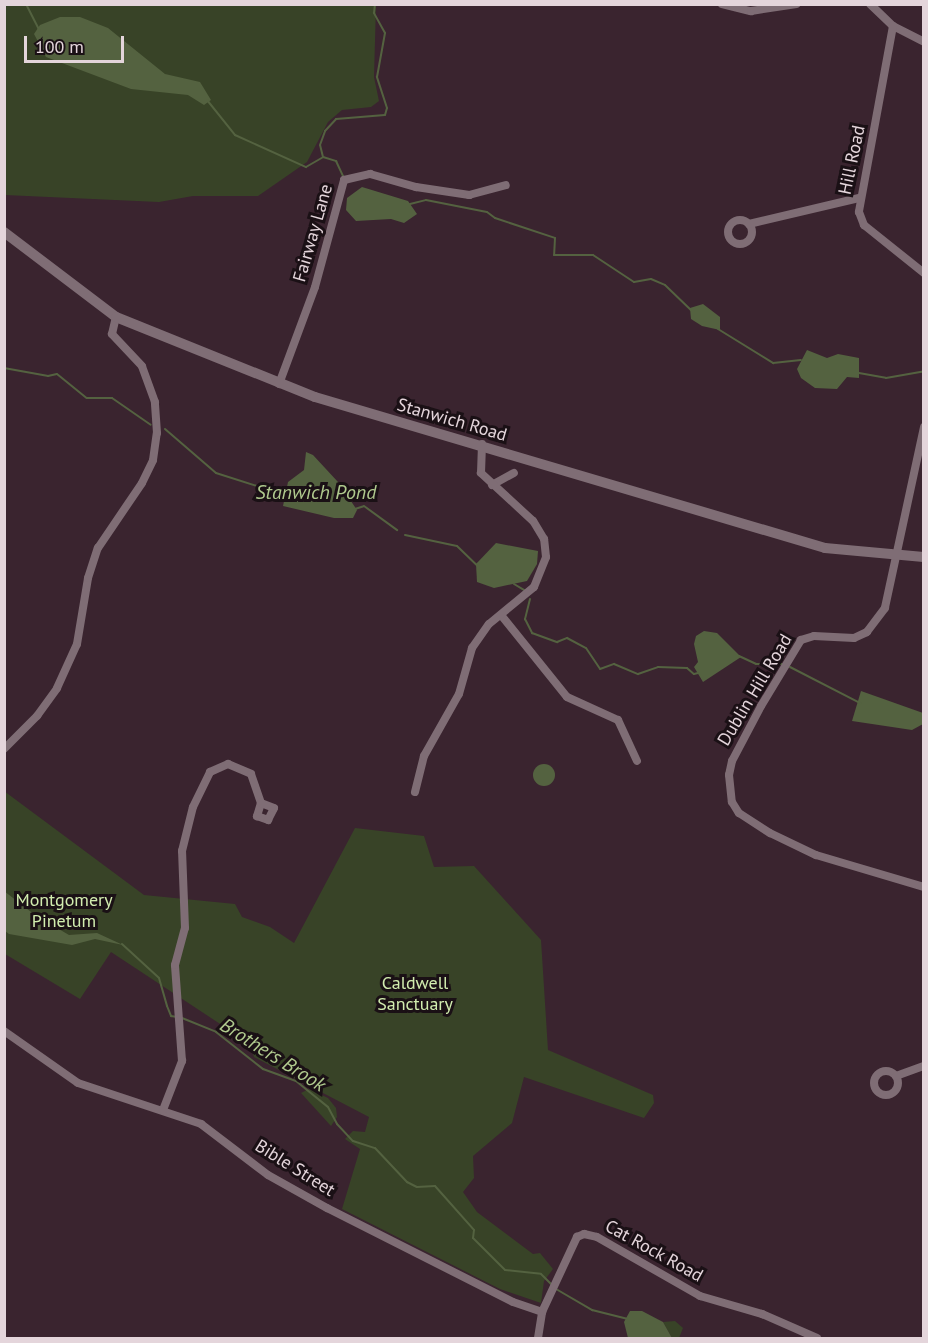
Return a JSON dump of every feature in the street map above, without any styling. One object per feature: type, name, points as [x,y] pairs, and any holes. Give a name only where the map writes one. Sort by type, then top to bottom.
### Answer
[{"type":"street","points":[[722,4],[751,11],[796,4]]},
{"type":"street","points":[[870,4],[893,26],[924,42]]},
{"type":"street","name":"Hill Road","points":[[893,26],[875,135],[859,198],[864,225],[924,273]]},
{"type":"street","name":"Fairway Lane","points":[[279,384],[315,287],[344,180],[370,174],[416,187],[469,195],[506,184]]},
{"type":"street","points":[[749,224],[859,198]]},
{"type":"street","name":"Stanwich Road","points":[[4,232],[116,317],[279,384],[807,544],[924,557]]},
{"type":"street","points":[[4,749],[57,688],[77,644],[88,578],[98,548],[142,483],[153,460],[157,433],[149,381],[142,366],[112,334],[116,317]]},
{"type":"street","points":[[894,553],[924,427]]},
{"type":"street","points":[[414,792],[424,756],[459,694],[472,648],[501,615],[534,587],[544,567],[546,548],[533,521],[492,485],[478,466],[482,444]]},
{"type":"street","points":[[492,485],[514,473]]},
{"type":"street","name":"Dublin Hill Road","points":[[894,553],[885,608],[878,621],[867,632],[854,638],[814,636],[801,640],[761,706],[732,761],[729,775],[732,802],[740,813],[771,832],[816,855],[924,887]]},
{"type":"street","points":[[501,615],[567,697],[618,720],[637,761]]},
{"type":"street","points":[[163,1110],[180,1074],[180,1029],[175,965],[187,907],[182,851],[201,785],[219,766],[236,765],[251,774],[261,804]]},
{"type":"street","name":"Bible Street","points":[[4,1031],[82,1085],[163,1110],[212,1130],[268,1175],[361,1227],[513,1302],[542,1312]]},
{"type":"street","points":[[896,1076],[924,1066]]},
{"type":"street","name":"Cat Rock Road","points":[[538,1338],[542,1312],[577,1237],[590,1235],[700,1296],[762,1314],[817,1338]]},
{"type":"green space","points":[[4,5],[376,5],[374,77],[379,101],[371,107],[342,110],[328,122],[307,162],[258,196],[193,196],[159,202],[5,195]]},
{"type":"green space","name":"Caldwell Sanctuary","points":[[4,791],[144,895],[235,904],[242,917],[270,927],[294,943],[355,828],[424,836],[434,867],[474,866],[541,940],[548,1050],[653,1095],[654,1103],[644,1118],[524,1077],[512,1123],[473,1156],[474,1178],[463,1192],[477,1212],[533,1254],[540,1253],[553,1269],[544,1281],[541,1303],[500,1289],[342,1209],[360,1149],[345,1139],[353,1131],[365,1132],[369,1117],[254,1057],[249,1043],[111,952],[80,999],[5,954]]},
{"type":"green space","points":[[309,1089],[328,1098],[336,1108],[337,1117],[331,1126],[301,1093]]},
{"type":"green space","points":[[675,1321],[683,1328],[679,1338],[672,1338],[663,1322]]},
{"type":"water","points":[[60,17],[80,17],[108,28],[165,74],[200,82],[211,100],[204,105],[188,95],[131,89],[46,57],[34,34],[40,25]]},
{"type":"water","points":[[362,187],[408,201],[417,214],[404,223],[391,219],[356,221],[346,210],[347,198]]},
{"type":"water","points":[[703,304],[720,317],[720,330],[702,326],[691,319],[690,308]]},
{"type":"water","points":[[807,350],[827,358],[838,354],[859,358],[859,378],[847,377],[837,389],[815,388],[801,378],[797,369]]},
{"type":"water","name":"Stanwich Pond","points":[[306,452],[313,455],[338,482],[357,510],[353,518],[334,518],[283,506],[288,482],[304,470]]},
{"type":"water","points":[[496,543],[538,551],[537,564],[527,581],[494,588],[477,582],[476,564]]},
{"type":"water","points":[[704,631],[717,633],[741,657],[703,682],[694,667],[698,662],[694,644],[696,636]]},
{"type":"water","points":[[861,691],[923,713],[923,724],[912,730],[852,721]]},
{"type":"water","points":[[544,764],[552,767],[555,775],[552,783],[544,786],[536,783],[533,775],[536,767]]},
{"type":"water","points":[[4,891],[35,915],[69,935],[97,933],[123,945],[95,939],[72,945],[9,934],[5,931]]},
{"type":"water","points":[[630,1311],[642,1311],[663,1322],[672,1338],[628,1338],[624,1322]]},
{"type":"waterway","points":[[26,4],[40,31]]},
{"type":"waterway","points":[[323,157],[320,145],[325,131],[336,119],[385,115],[387,108],[377,77],[385,33],[374,13],[375,4]]},
{"type":"waterway","points":[[207,100],[235,135],[306,167],[323,157]]},
{"type":"waterway","points":[[323,157],[336,161],[343,176]]},
{"type":"waterway","points":[[410,204],[426,200],[487,212],[495,218],[555,238],[554,255],[593,255],[634,282],[651,279],[665,285],[691,310]]},
{"type":"waterway","points":[[718,329],[773,363],[801,360]]},
{"type":"waterway","points":[[4,368],[48,376],[57,374],[87,398],[112,398],[151,425]]},
{"type":"waterway","points":[[859,373],[886,378],[924,371]]},
{"type":"waterway","points":[[165,429],[216,473],[276,492],[289,493]]},
{"type":"waterway","points":[[355,509],[364,506],[397,530]]},
{"type":"waterway","points":[[405,535],[457,546],[477,565]]},
{"type":"waterway","points":[[514,584],[524,590]]},
{"type":"waterway","points":[[530,599],[525,619],[532,633],[557,642],[567,638],[586,648],[600,669],[614,664],[638,674],[658,667],[687,668],[694,674],[698,673]]},
{"type":"waterway","points":[[739,656],[756,664],[782,664]]},
{"type":"waterway","points":[[790,667],[860,703]]},
{"type":"waterway","name":"Brothers Brook","points":[[122,944],[159,978],[171,1016],[177,1017]]},
{"type":"waterway","name":"Brothers Brook","points":[[182,1018],[216,1032],[263,1069],[296,1081],[328,1107],[337,1124],[353,1141],[375,1148],[407,1182],[417,1187],[435,1186],[474,1230],[473,1238],[505,1270],[541,1274],[552,1285]]},
{"type":"waterway","name":"Brothers Brook","points":[[556,1289],[592,1310],[627,1319]]},
{"type":"park label","name":"Montgomery Pinetum","points":[[64,911]]}]
